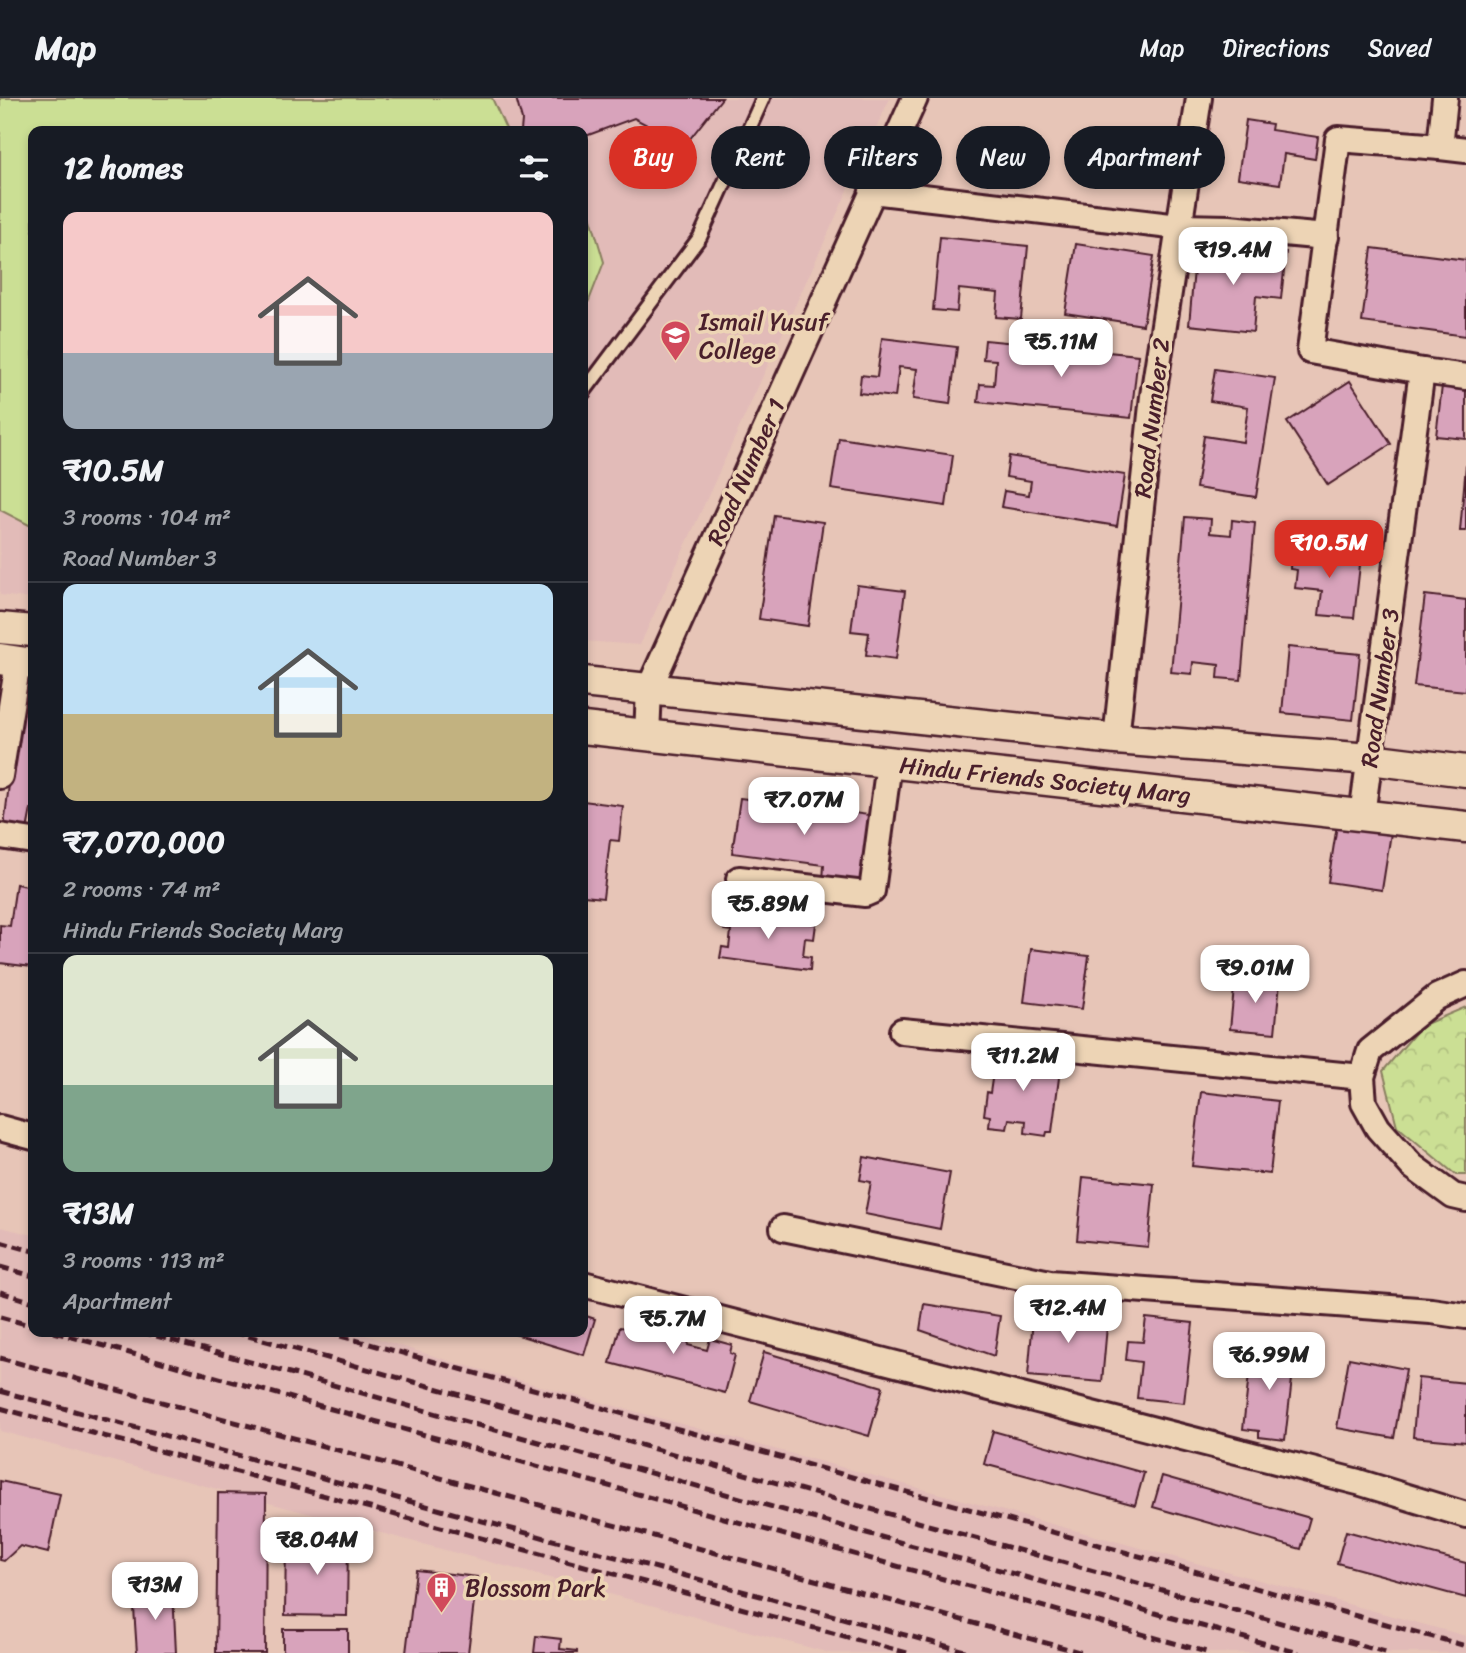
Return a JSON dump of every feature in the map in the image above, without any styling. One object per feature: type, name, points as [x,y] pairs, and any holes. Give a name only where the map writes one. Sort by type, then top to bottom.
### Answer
[{"type":"street","name":"Road Number 1","points":[[647,736],[649,689],[915,98]]},
{"type":"street","name":"Road Number 2","points":[[1116,739],[1153,396],[1199,98]]},
{"type":"street","points":[[1440,147],[1445,98]]},
{"type":"street","points":[[1466,150],[1338,139],[1310,351],[1466,377]]},
{"type":"street","points":[[872,191],[1179,227],[1229,228],[1325,237]]},
{"type":"street","name":"Road Number 3","points":[[1362,815],[1422,371]]},
{"type":"street","points":[[0,628],[28,631]]},
{"type":"street","points":[[0,776],[17,661]]},
{"type":"street","name":"Hindu Friends Society Marg","points":[[588,683],[1116,739],[1370,759],[1466,771]]},
{"type":"street","name":"Hindu Friends Society Marg","points":[[588,729],[1466,827]]},
{"type":"street","points":[[739,879],[865,894],[872,891],[889,763]]},
{"type":"street","points":[[0,836],[28,840]]},
{"type":"street","points":[[1466,984],[1437,997],[1370,1051],[1362,1077],[1364,1103],[1378,1128],[1412,1166],[1453,1196],[1466,1199]]},
{"type":"street","points":[[902,1031],[1362,1077]]},
{"type":"street","points":[[0,1128],[28,1136]]},
{"type":"street","points":[[783,1228],[1050,1283],[1431,1311],[1466,1316]]},
{"type":"street","points":[[588,1285],[1358,1482],[1466,1515]]},
{"type":"lane","points":[[588,386],[700,237],[762,98]]},
{"type":"shaded area","name":"Ismail Yusuf College","points":[[0,98],[890,98],[877,126],[824,126],[824,189],[848,189],[640,645],[588,641],[588,126],[28,126],[28,598],[0,595]]},
{"type":"shaded area","points":[[0,1227],[28,1234],[28,1337],[372,1337],[456,1363],[1466,1636],[1466,1653],[830,1653],[0,1431]]},
{"type":"green space","points":[[0,98],[492,98],[505,126],[28,126],[28,524],[0,510]]},
{"type":"green space","points":[[588,214],[590,215],[604,262],[588,303]]},
{"type":"green space","points":[[1466,1007],[1466,1175],[1456,1175],[1397,1126],[1383,1071],[1421,1026]]},
{"type":"building","points":[[516,98],[722,98],[697,130],[697,126],[649,126],[634,118],[588,135],[588,126],[521,126]]},
{"type":"building","points":[[1246,120],[1272,124],[1271,130],[1318,137],[1315,159],[1284,154],[1280,184],[1238,178]]},
{"type":"building","points":[[940,237],[1028,246],[1021,319],[996,317],[998,293],[959,289],[957,312],[933,310]]},
{"type":"building","points":[[1076,244],[1154,256],[1143,325],[1065,313]]},
{"type":"building","points":[[1196,247],[1223,249],[1223,255],[1249,258],[1250,249],[1286,252],[1281,299],[1256,296],[1253,332],[1189,325]]},
{"type":"building","points":[[1372,248],[1466,260],[1466,336],[1362,322]]},
{"type":"building","points":[[882,338],[957,347],[950,404],[913,399],[917,369],[899,367],[895,397],[859,393],[861,375],[877,377]]},
{"type":"building","points":[[985,340],[1138,355],[1131,418],[978,402],[980,384],[994,385],[996,360],[983,359]]},
{"type":"building","points":[[1215,369],[1275,378],[1256,497],[1196,488],[1204,436],[1243,442],[1248,407],[1210,401]]},
{"type":"building","points":[[1350,381],[1391,444],[1328,485],[1287,422]]},
{"type":"building","points":[[1442,386],[1466,389],[1466,439],[1436,436]]},
{"type":"building","points":[[839,438],[953,455],[946,506],[831,489]]},
{"type":"building","points":[[1009,456],[1125,475],[1117,526],[1001,507],[1004,491],[1029,495],[1031,481],[1006,477]]},
{"type":"building","points":[[1466,465],[1466,531],[1460,531]]},
{"type":"building","points":[[774,515],[823,522],[808,626],[759,619]]},
{"type":"building","points":[[1185,517],[1211,519],[1210,533],[1231,535],[1232,520],[1255,523],[1241,680],[1218,678],[1219,665],[1193,662],[1192,674],[1171,672]]},
{"type":"building","points":[[1291,549],[1361,556],[1354,618],[1319,615],[1322,591],[1295,588],[1297,570],[1290,569]]},
{"type":"building","points":[[857,585],[905,591],[896,659],[866,655],[869,633],[851,631]]},
{"type":"building","points":[[1425,595],[1466,600],[1466,691],[1414,686]]},
{"type":"building","points":[[1288,647],[1360,654],[1353,720],[1282,713]]},
{"type":"building","points":[[18,709],[28,710],[27,830],[4,826]]},
{"type":"building","points":[[740,798],[869,815],[860,885],[823,881],[824,865],[732,853]]},
{"type":"building","points":[[588,802],[623,806],[619,841],[610,840],[603,898],[588,896]]},
{"type":"building","points":[[1337,825],[1391,833],[1382,890],[1328,882]]},
{"type":"building","points":[[16,884],[28,886],[28,966],[0,963],[0,925],[10,926]]},
{"type":"building","points":[[726,912],[816,924],[814,939],[805,938],[803,956],[811,957],[810,970],[720,958],[722,947],[729,948],[731,931],[724,930]]},
{"type":"building","points":[[1031,949],[1089,956],[1082,1009],[1024,1002]]},
{"type":"building","points":[[1235,978],[1280,982],[1275,1033],[1230,1029]]},
{"type":"building","points":[[996,1052],[1054,1059],[1052,1069],[1060,1070],[1052,1132],[1047,1132],[1046,1136],[1025,1133],[1026,1121],[1009,1119],[1007,1129],[989,1127],[990,1116],[984,1115]]},
{"type":"building","points":[[1201,1092],[1278,1101],[1270,1174],[1192,1166]]},
{"type":"building","points":[[864,1157],[950,1173],[940,1229],[865,1214],[871,1182],[860,1180]]},
{"type":"building","points":[[1083,1177],[1154,1184],[1148,1247],[1077,1240]]},
{"type":"building","points":[[924,1304],[1000,1316],[994,1356],[920,1330]]},
{"type":"building","points":[[1034,1308],[1108,1315],[1102,1382],[1028,1376]]},
{"type":"building","points":[[588,1317],[595,1319],[584,1355],[525,1337],[588,1337]]},
{"type":"building","points":[[630,1318],[653,1324],[650,1333],[668,1338],[671,1328],[691,1334],[688,1345],[707,1350],[710,1339],[732,1345],[730,1353],[735,1355],[725,1393],[610,1363],[620,1327],[627,1328]]},
{"type":"building","points":[[1146,1318],[1193,1323],[1184,1403],[1137,1398],[1141,1362],[1126,1360],[1128,1341],[1143,1342]]},
{"type":"building","points":[[1247,1348],[1295,1353],[1285,1440],[1259,1437],[1259,1431],[1243,1429],[1250,1365],[1244,1365]]},
{"type":"building","points":[[764,1352],[883,1387],[869,1436],[750,1401]]},
{"type":"building","points":[[1349,1358],[1406,1369],[1394,1438],[1337,1428]]},
{"type":"building","points":[[1418,1378],[1466,1383],[1466,1442],[1413,1437]]},
{"type":"building","points":[[993,1431],[1144,1473],[1135,1505],[984,1464]]},
{"type":"building","points":[[1162,1476],[1310,1518],[1301,1549],[1153,1507]]},
{"type":"building","points":[[0,1481],[60,1494],[48,1553],[20,1546],[4,1561],[0,1560]]},
{"type":"building","points":[[218,1493],[266,1494],[265,1653],[216,1653]]},
{"type":"building","points":[[1346,1531],[1466,1563],[1466,1598],[1337,1563]]},
{"type":"building","points":[[286,1539],[348,1540],[347,1616],[285,1615]]},
{"type":"building","name":"Blossom Park","points":[[416,1570],[477,1577],[468,1653],[406,1653]]},
{"type":"building","points":[[173,1591],[176,1653],[137,1653],[133,1593]]},
{"type":"building","points":[[283,1629],[348,1629],[348,1653],[283,1653]]},
{"type":"building","name":"Blossom Park","points":[[536,1636],[561,1639],[560,1649],[577,1653],[534,1653]]},
{"type":"railway","points":[[0,1242],[28,1250]]},
{"type":"railway","points":[[0,1267],[28,1275]]},
{"type":"railway","points":[[0,1292],[28,1300]]},
{"type":"railway","points":[[0,1317],[28,1325]]},
{"type":"railway","points":[[72,1337],[1210,1653]]},
{"type":"railway","points":[[160,1337],[1299,1653]]},
{"type":"railway","points":[[252,1337],[1389,1653]]},
{"type":"railway","points":[[344,1337],[1466,1646]]},
{"type":"railway","points":[[0,1358],[1083,1653]]},
{"type":"railway","points":[[0,1391],[972,1653]]},
{"type":"railway","points":[[0,1408],[907,1653]]},
{"type":"place","name":"Ismail Yusuf College","points":[[676,363]]},
{"type":"place","name":"Blossom Park","points":[[442,1615]]}]
